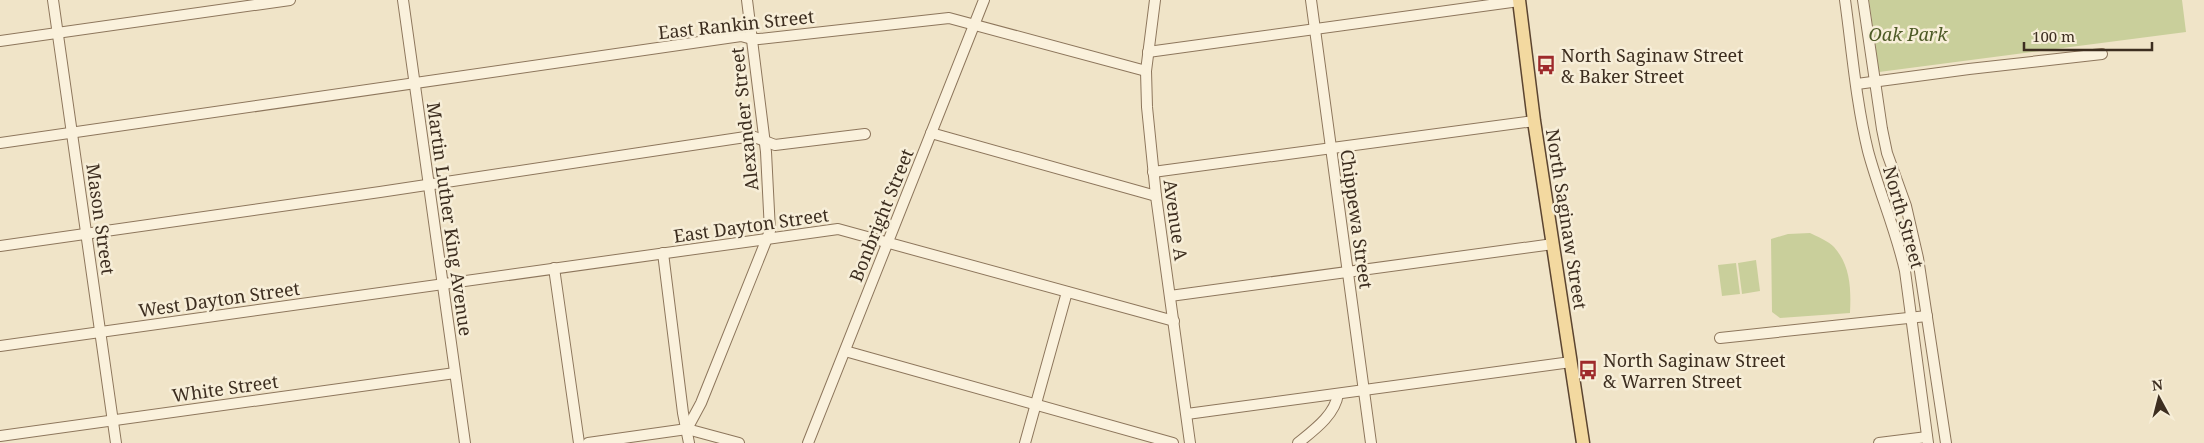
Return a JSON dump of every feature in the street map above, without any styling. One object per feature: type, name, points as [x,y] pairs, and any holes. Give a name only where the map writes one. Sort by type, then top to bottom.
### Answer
[{"type":"main road","name":"North Saginaw Street","points":[[1519,1],[1534,121],[1583,443]]},
{"type":"street","name":"Mason Street","points":[[53,0],[116,443]]},
{"type":"street","points":[[0,41],[290,0]]},
{"type":"street","name":"Martin Luther King Avenue","points":[[403,0],[465,443]]},
{"type":"street","name":"Alexander Street","points":[[687,428],[701,402],[770,231],[764,140],[747,0]]},
{"type":"street","name":"Bonbright Street","points":[[808,443],[886,242],[932,133],[984,0]]},
{"type":"street","name":"Avenue A","points":[[1155,0],[1146,71],[1147,107],[1156,196],[1190,443]]},
{"type":"street","name":"Chippewa Street","points":[[1311,0],[1371,443]]},
{"type":"street","name":"North Street","points":[[1845,0],[1862,122],[1868,151],[1900,248],[1928,440]]},
{"type":"street","name":"North Street","points":[[1863,0],[1874,82],[1888,153],[1906,206],[1918,258],[1946,443]]},
{"type":"street","points":[[1148,52],[1519,1]]},
{"type":"street","name":"East Rankin Street","points":[[0,143],[741,36],[752,39],[949,18],[1146,71]]},
{"type":"street","points":[[1857,84],[1969,68],[2102,54]]},
{"type":"street","points":[[1153,172],[1534,121]]},
{"type":"street","points":[[932,133],[1156,196]]},
{"type":"street","points":[[0,246],[752,136],[775,145],[865,134]]},
{"type":"street","name":"East Dayton Street","points":[[443,284],[838,229],[1174,321]]},
{"type":"street","points":[[1170,296],[1553,244]]},
{"type":"street","points":[[662,253],[682,413],[689,443]]},
{"type":"street","points":[[554,268],[579,443]]},
{"type":"street","name":"West Dayton Street","points":[[0,346],[443,284]]},
{"type":"street","points":[[1025,443],[1067,292]]},
{"type":"street","points":[[1720,338],[1927,316]]},
{"type":"street","points":[[845,351],[1173,443]]},
{"type":"street","points":[[1187,414],[1571,362]]},
{"type":"street","name":"White Street","points":[[0,436],[455,373]]},
{"type":"street","points":[[1298,443],[1318,426],[1336,405],[1338,394]]},
{"type":"street","points":[[588,443],[687,428],[739,443]]},
{"type":"street","points":[[1879,443],[1928,440]]},
{"type":"green space","name":"Oak Park","points":[[1869,0],[2182,0],[2186,32],[1879,72]]},
{"type":"green space","points":[[1810,233],[1832,245],[1844,262],[1849,278],[1850,313],[1780,318],[1772,312],[1771,239],[1788,234]]},
{"type":"green space","points":[[1756,260],[1760,291],[1742,294],[1738,263]]},
{"type":"green space","points":[[1736,263],[1740,294],[1722,296],[1718,265]]},
{"type":"place","name":"North Saginaw Street & Baker Street","points":[[1546,65]]},
{"type":"place","name":"North Saginaw Street & Warren Street","points":[[1588,370]]}]
